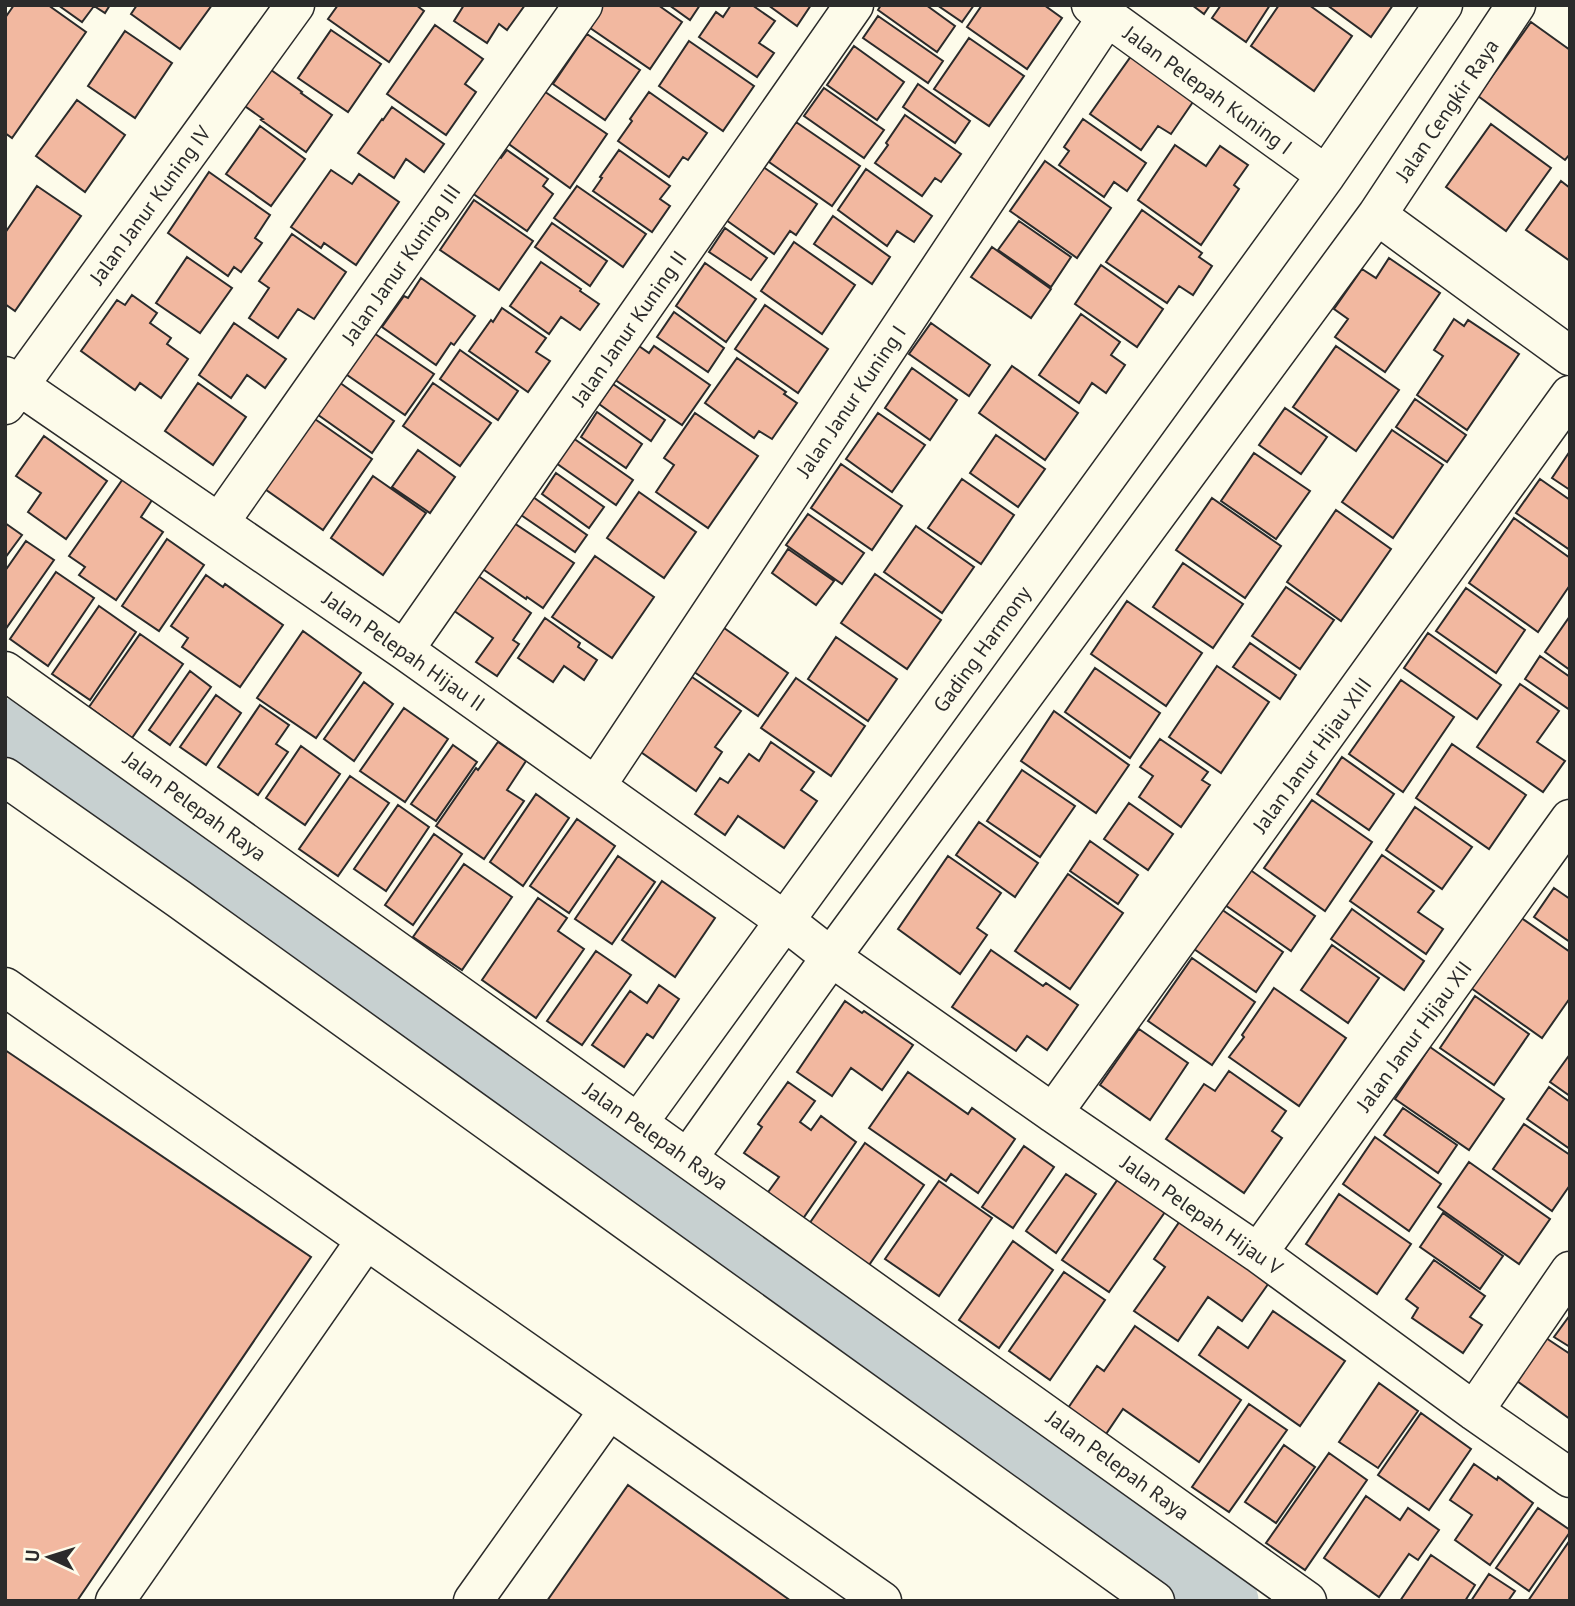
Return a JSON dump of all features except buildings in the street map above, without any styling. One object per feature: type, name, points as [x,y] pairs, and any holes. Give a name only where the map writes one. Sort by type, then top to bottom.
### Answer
[{"type":"street","name":"Jalan Janur Kuning IV","points":[[10,389],[295,5]]},
{"type":"street","name":"Jalan Janur Kuning III","points":[[219,523],[583,5]]},
{"type":"street","name":"Jalan Janur Kuning II","points":[[404,650],[854,5]]},
{"type":"street","points":[[1326,175],[1443,5]]},
{"type":"street","name":"Jalan Cengkir Raya","points":[[1377,215],[1516,5]]},
{"type":"street","name":"Jalan Pelepah Kuning I","points":[[1099,11],[1326,175]]},
{"type":"street","name":"Jalan Janur Kuning I","points":[[596,786],[1099,11]]},
{"type":"street","name":"Gading Harmony","points":[[638,1123],[1326,175]]},
{"type":"street","points":[[688,1158],[831,957],[1377,215],[1570,356]]},
{"type":"street","name":"Jalan Pelepah Hijau II","points":[[10,389],[219,523],[404,650],[785,921],[831,957]]},
{"type":"street","name":"Jalan Janur Hijau XIII","points":[[1053,1113],[1570,395]]},
{"type":"street","name":"Jalan Pelepah Raya","points":[[5,671],[1307,1601]]},
{"type":"street","points":[[5,777],[1155,1601]]},
{"type":"street","name":"Jalan Janur Hijau XII","points":[[1258,1253],[1570,819]]},
{"type":"street","name":"Jalan Pelepah Hijau V","points":[[831,957],[1258,1253],[1570,1478]]},
{"type":"street","points":[[5,987],[882,1601]]},
{"type":"street","points":[[114,1601],[366,1240]]},
{"type":"street","points":[[1474,1411],[1570,1272]]},
{"type":"street","points":[[472,1601],[609,1410]]},
{"type":"waterway","points":[[5,731],[1226,1601]]}]
